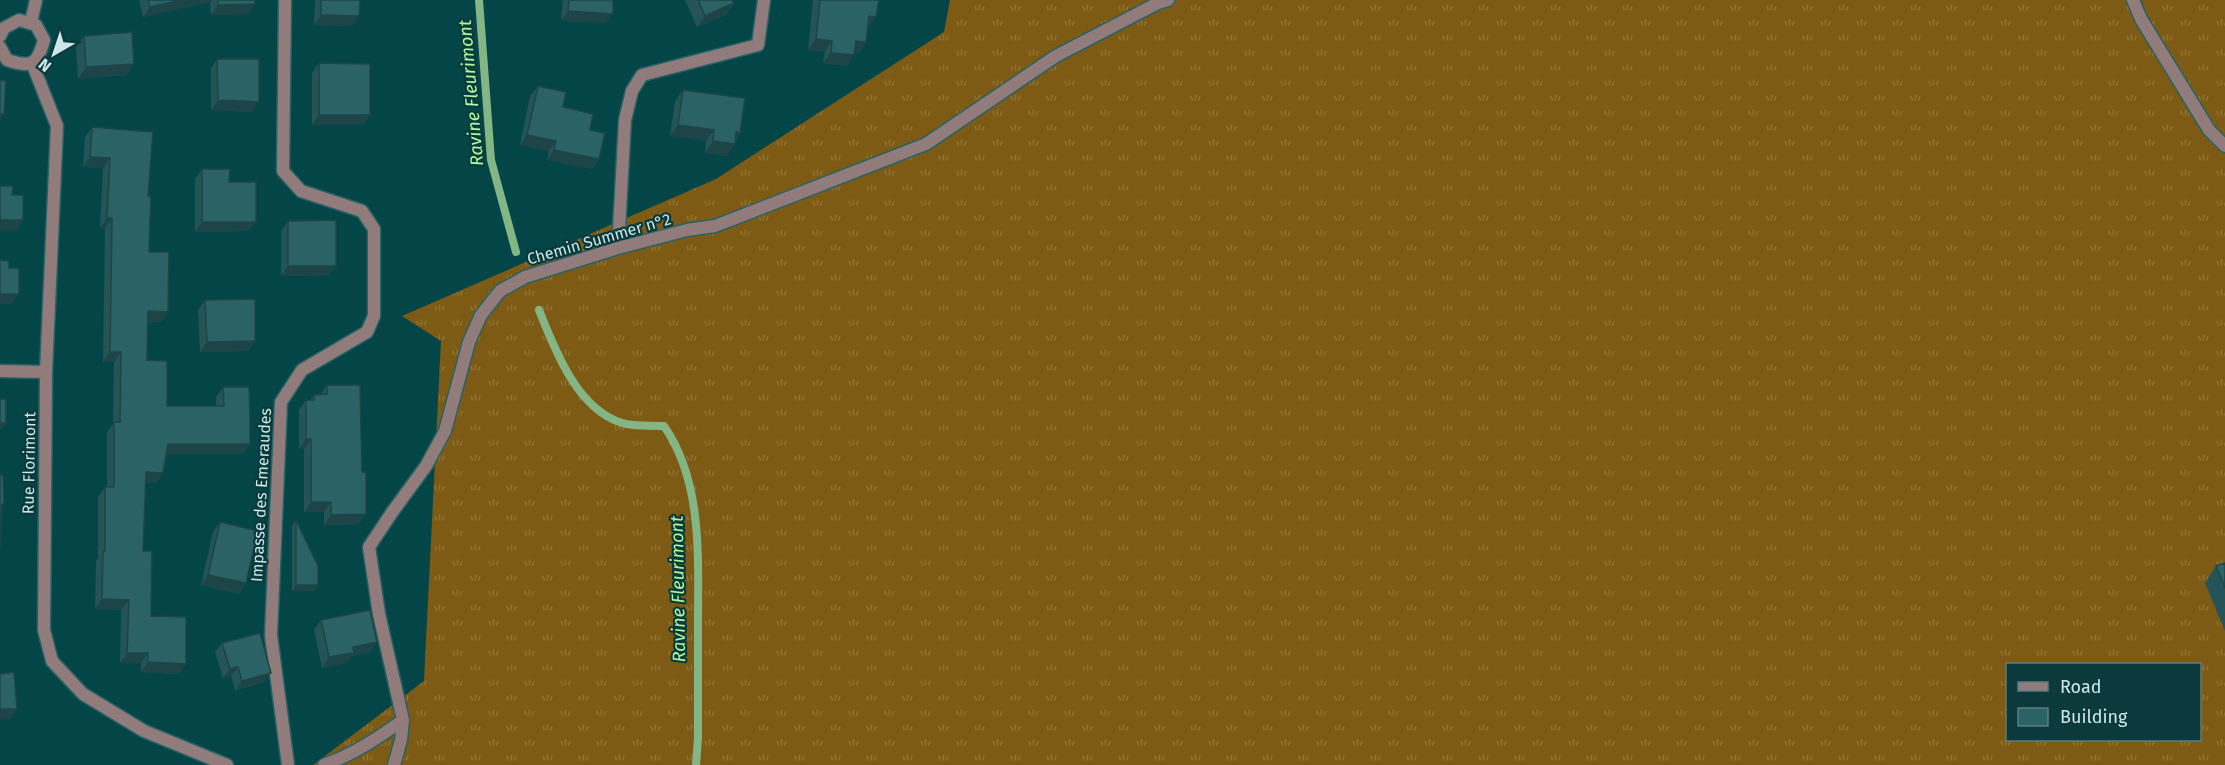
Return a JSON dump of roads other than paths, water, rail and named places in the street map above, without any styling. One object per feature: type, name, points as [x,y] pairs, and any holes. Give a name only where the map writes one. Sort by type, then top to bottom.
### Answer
[{"type":"street","points":[[31,22],[36,0]]},
{"type":"street","name":"Impasse des Emeraudes","points":[[285,0],[283,171],[301,191],[362,211],[374,228],[374,316],[368,332],[302,370],[281,402],[271,635],[288,765]]},
{"type":"street","points":[[618,248],[625,120],[632,90],[642,75],[758,45],[764,0]]},
{"type":"street","name":"Chemin Summer n°2","points":[[394,765],[401,740],[403,720],[379,614],[369,547],[426,466],[445,431],[469,342],[481,315],[500,291],[525,278],[618,248],[687,230],[715,226],[926,144],[1056,56],[1168,0]]},
{"type":"street","points":[[2133,0],[2141,18],[2209,130],[2225,146]]},
{"type":"street","points":[[0,36],[4,28],[19,20],[36,24],[44,40],[40,57],[24,65],[8,60],[0,47]]},
{"type":"street","name":"Rue Florimont","points":[[32,63],[57,126],[46,372],[44,630],[52,662],[83,694],[144,731],[227,765]]},
{"type":"street","points":[[0,371],[46,372]]},
{"type":"street","points":[[324,765],[344,758],[403,720]]},
{"type":"waterway","name":"Ravine Fleurimont","points":[[479,0],[491,160],[516,252]]},
{"type":"waterway","name":"Ravine Fleurimont","points":[[539,310],[560,360],[580,392],[606,416],[622,423],[664,426],[677,448],[686,471],[696,521],[698,547],[696,765]]}]
